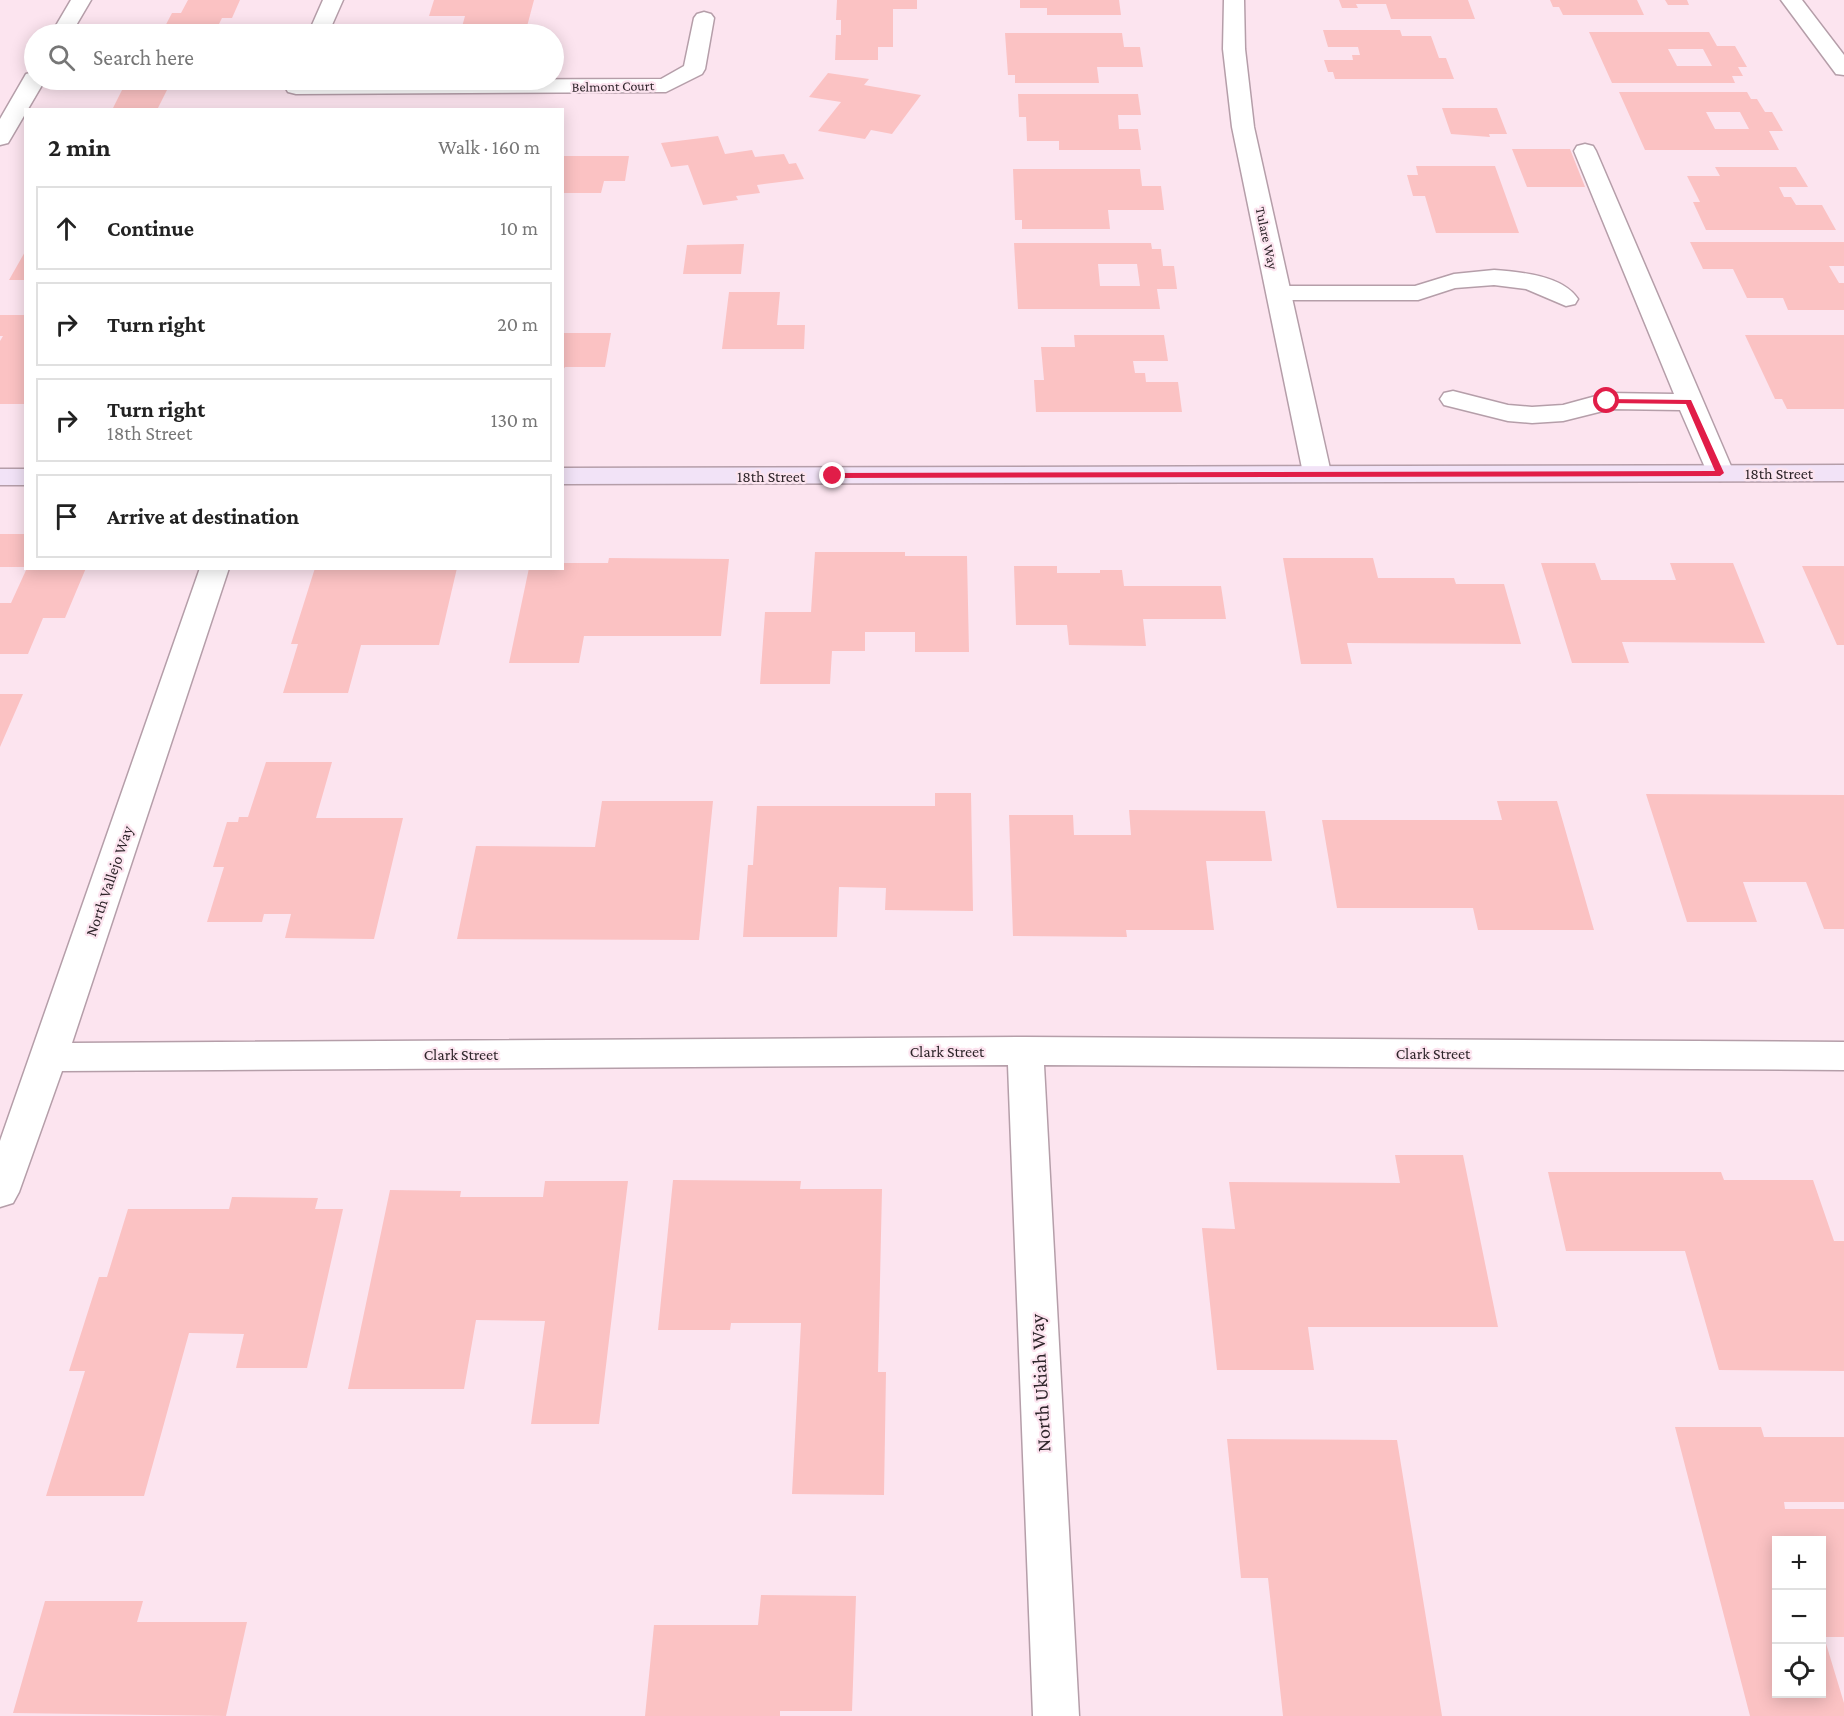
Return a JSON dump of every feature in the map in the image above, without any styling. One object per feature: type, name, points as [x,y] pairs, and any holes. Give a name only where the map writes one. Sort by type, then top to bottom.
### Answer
[{"type":"main road","name":"18th Street","points":[[564,476],[1844,473]]},
{"type":"main road","points":[[0,477],[24,477]]},
{"type":"street","points":[[67,24],[81,0]]},
{"type":"street","points":[[322,24],[333,0]]},
{"type":"street","name":"Tulare Way","points":[[1234,0],[1234,49],[1243,127],[1317,473]]},
{"type":"street","points":[[1791,0],[1844,69]]},
{"type":"street","name":"Belmont Court","points":[[564,87],[666,85],[694,69],[704,18]]},
{"type":"street","points":[[0,138],[28,90]]},
{"type":"street","points":[[288,108],[295,90]]},
{"type":"street","points":[[1585,151],[1720,473]]},
{"type":"street","points":[[1279,293],[1418,293],[1437,285],[1482,277],[1526,282],[1552,289],[1566,299]]},
{"type":"street","points":[[1453,399],[1508,413],[1532,415],[1583,409],[1607,401],[1689,402]]},
{"type":"street","name":"North Vallejo Way","points":[[0,1192],[49,1057],[214,570]]},
{"type":"street","name":"Clark Street","points":[[49,1057],[1025,1051],[1844,1056]]},
{"type":"street","name":"North Ukiah Way","points":[[1025,1051],[1056,1716]]},
{"type":"building","points":[[188,0],[240,0],[232,18],[222,18],[219,24],[166,24],[172,13],[181,13]]},
{"type":"building","points":[[434,0],[534,0],[528,24],[463,24],[465,16],[429,16]]},
{"type":"building","points":[[837,0],[917,0],[917,9],[893,9],[893,47],[878,47],[878,60],[835,60],[836,35],[841,35],[841,20],[836,20]]},
{"type":"building","points":[[1020,0],[1119,0],[1121,15],[1047,15],[1047,8],[1020,8]]},
{"type":"building","points":[[1339,0],[1468,0],[1475,19],[1391,19],[1386,4],[1356,4],[1358,8],[1342,8]]},
{"type":"building","points":[[1550,0],[1637,0],[1644,15],[1563,15],[1559,7],[1553,7]]},
{"type":"building","points":[[1665,0],[1687,0],[1689,5],[1668,5]]},
{"type":"building","points":[[1323,30],[1400,30],[1402,36],[1431,36],[1439,58],[1446,58],[1454,79],[1335,79],[1333,72],[1328,72],[1324,60],[1353,60],[1352,55],[1360,55],[1358,47],[1328,47]]},
{"type":"building","points":[[1589,32],[1709,32],[1717,46],[1735,46],[1747,67],[1738,67],[1743,76],[1732,76],[1735,83],[1612,83]],"holes":[[[1668,49],[1703,49],[1712,66],[1677,66]]]},
{"type":"building","points":[[1005,33],[1122,33],[1124,47],[1140,47],[1143,67],[1097,67],[1099,83],[1015,83],[1015,75],[1008,75]]},
{"type":"building","points":[[828,73],[869,79],[864,85],[921,95],[892,134],[871,130],[865,139],[818,131],[841,102],[809,97]]},
{"type":"building","points":[[122,90],[167,90],[158,108],[113,108]]},
{"type":"building","points":[[1619,92],[1747,92],[1751,99],[1757,99],[1765,112],[1772,112],[1783,131],[1769,131],[1779,150],[1645,150]],"holes":[[[1706,112],[1740,112],[1749,129],[1715,129]]]},
{"type":"building","points":[[1018,94],[1138,94],[1141,115],[1118,115],[1119,129],[1138,129],[1141,150],[1059,150],[1059,141],[1027,141],[1026,117],[1019,117]]},
{"type":"building","points":[[1442,108],[1497,108],[1507,134],[1489,134],[1490,137],[1451,134]]},
{"type":"building","points":[[718,136],[725,154],[752,150],[755,157],[784,154],[789,164],[796,163],[804,179],[757,185],[760,193],[736,196],[738,200],[703,205],[688,165],[671,167],[661,143]]},
{"type":"building","points":[[1512,149],[1570,149],[1585,187],[1527,187]]},
{"type":"building","points":[[564,156],[629,156],[625,181],[604,181],[601,193],[564,193]]},
{"type":"building","points":[[1416,166],[1495,166],[1519,233],[1436,233],[1425,196],[1413,196],[1407,175],[1418,175]]},
{"type":"building","points":[[1715,167],[1796,167],[1808,187],[1779,187],[1784,197],[1791,197],[1796,205],[1822,205],[1836,230],[1706,230],[1693,202],[1700,202],[1687,176],[1720,176]]},
{"type":"building","points":[[1013,169],[1140,169],[1142,186],[1161,186],[1164,210],[1108,210],[1110,229],[1022,229],[1022,220],[1015,220]]},
{"type":"building","points":[[1690,242],[1844,242],[1844,266],[1829,266],[1839,283],[1844,283],[1844,310],[1788,310],[1783,298],[1747,298],[1733,269],[1703,269]]},
{"type":"building","points":[[1014,243],[1151,243],[1152,249],[1161,249],[1163,266],[1174,266],[1177,289],[1157,289],[1160,309],[1018,309]],"holes":[[[1098,264],[1137,264],[1140,286],[1100,286]]]},
{"type":"building","points":[[744,244],[741,274],[683,274],[687,245]]},
{"type":"building","points":[[24,254],[24,280],[9,280]]},
{"type":"building","points":[[729,292],[780,292],[777,325],[805,325],[804,349],[722,349]]},
{"type":"building","points":[[0,315],[24,315],[24,404],[0,404],[0,341],[3,336],[0,336]]},
{"type":"building","points":[[564,333],[611,333],[605,367],[564,369]]},
{"type":"building","points":[[1074,335],[1164,335],[1168,361],[1133,361],[1135,373],[1145,373],[1146,382],[1178,382],[1182,412],[1036,412],[1034,380],[1044,380],[1041,347],[1075,347]]},
{"type":"building","points":[[1745,335],[1844,335],[1844,409],[1787,409],[1782,399],[1775,399]]},
{"type":"building","points":[[0,534],[24,534],[24,567],[0,567]]},
{"type":"building","points":[[815,552],[905,552],[905,556],[967,556],[969,652],[915,652],[915,632],[865,632],[865,651],[832,651],[830,684],[760,684],[765,612],[811,612]]},
{"type":"building","points":[[609,558],[729,559],[721,636],[584,636],[579,663],[509,663],[529,570],[564,570],[564,563],[608,563]]},
{"type":"building","points":[[1283,558],[1373,558],[1378,578],[1454,578],[1456,584],[1504,584],[1521,644],[1347,643],[1352,664],[1301,664]]},
{"type":"building","points":[[1541,563],[1595,563],[1601,580],[1676,580],[1670,563],[1733,563],[1765,643],[1622,642],[1629,663],[1572,663]]},
{"type":"building","points":[[1014,566],[1057,566],[1057,573],[1100,573],[1100,570],[1122,570],[1124,586],[1221,586],[1226,619],[1143,619],[1146,646],[1069,645],[1067,625],[1016,625]]},
{"type":"building","points":[[1802,566],[1844,566],[1844,645],[1837,645]]},
{"type":"building","points":[[26,570],[85,570],[65,618],[43,618],[28,654],[0,654],[0,603],[11,603]]},
{"type":"building","points":[[314,570],[457,570],[439,645],[361,645],[348,693],[283,693],[298,644],[291,644]]},
{"type":"building","points":[[0,694],[23,694],[0,747]]},
{"type":"building","points":[[266,762],[332,762],[316,818],[403,818],[374,939],[285,938],[291,914],[264,914],[262,922],[207,922],[224,867],[213,867],[227,822],[238,822],[239,817],[248,817]]},
{"type":"building","points":[[935,793],[971,793],[973,911],[885,910],[886,888],[839,887],[837,937],[743,937],[748,865],[753,865],[757,806],[935,806]]},
{"type":"building","points":[[1646,794],[1844,795],[1844,929],[1824,929],[1806,882],[1743,882],[1757,922],[1687,922]]},
{"type":"building","points":[[602,801],[713,801],[699,940],[457,939],[476,846],[595,847]]},
{"type":"building","points":[[1497,801],[1557,801],[1594,930],[1478,930],[1473,908],[1337,908],[1322,820],[1502,820]]},
{"type":"building","points":[[1129,810],[1265,811],[1272,861],[1206,861],[1214,930],[1126,930],[1127,937],[1013,936],[1009,815],[1073,815],[1074,835],[1131,835]]},
{"type":"building","points":[[1395,1155],[1463,1155],[1498,1327],[1308,1327],[1314,1370],[1217,1370],[1202,1228],[1235,1229],[1229,1182],[1400,1183]]},
{"type":"building","points":[[1548,1172],[1721,1172],[1724,1180],[1813,1180],[1834,1241],[1844,1241],[1844,1371],[1719,1370],[1685,1251],[1566,1251]]},
{"type":"building","points":[[673,1180],[801,1181],[800,1189],[882,1189],[878,1372],[886,1372],[884,1495],[792,1494],[801,1323],[731,1323],[730,1330],[658,1330]]},
{"type":"building","points":[[545,1181],[628,1181],[599,1424],[531,1424],[545,1321],[476,1320],[464,1389],[348,1389],[390,1190],[461,1191],[460,1197],[543,1197]]},
{"type":"building","points":[[232,1197],[318,1198],[315,1209],[343,1209],[307,1368],[236,1368],[244,1334],[189,1333],[144,1496],[46,1496],[85,1371],[69,1371],[99,1277],[107,1277],[128,1209],[229,1209]]},
{"type":"building","points":[[1675,1427],[1761,1427],[1764,1437],[1844,1437],[1844,1502],[1784,1502],[1785,1509],[1844,1509],[1844,1637],[1826,1637],[1826,1536],[1772,1536],[1772,1698],[1826,1698],[1826,1644],[1844,1703],[1844,1716],[1750,1716]]},
{"type":"building","points":[[1227,1439],[1397,1440],[1442,1716],[1283,1716],[1268,1578],[1241,1578]]},
{"type":"building","points":[[761,1595],[856,1596],[852,1711],[780,1711],[780,1716],[645,1716],[654,1625],[758,1625]]},
{"type":"building","points":[[45,1601],[143,1601],[137,1622],[247,1622],[226,1716],[13,1713]]},
{"type":"route","points":[[833,476],[1720,473],[1689,402],[1607,401]]}]
